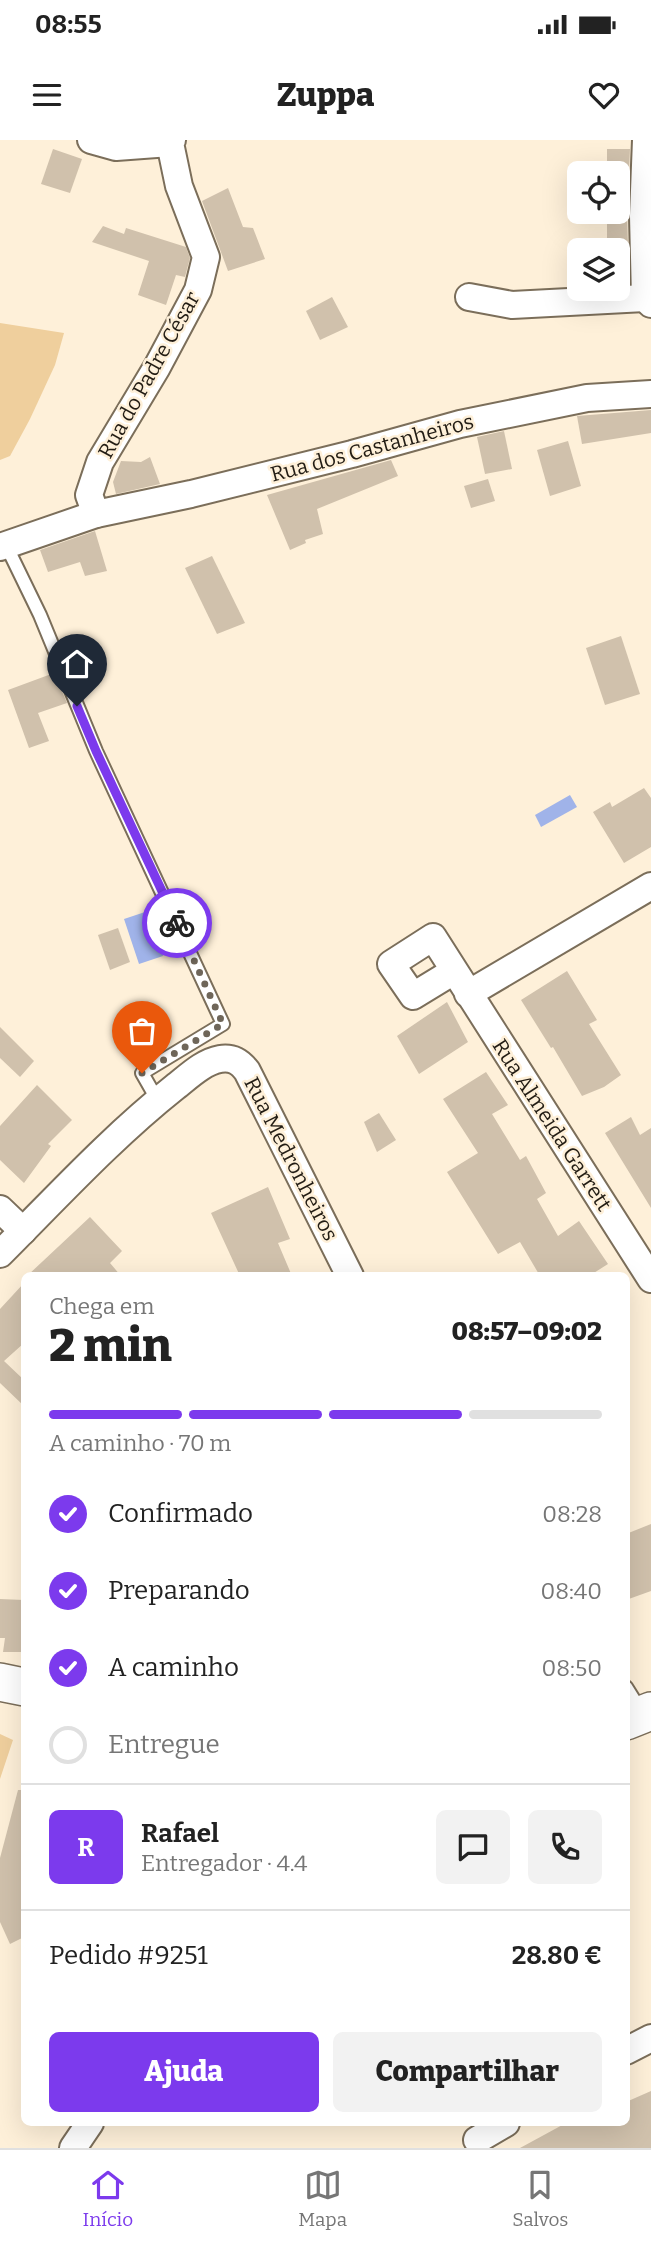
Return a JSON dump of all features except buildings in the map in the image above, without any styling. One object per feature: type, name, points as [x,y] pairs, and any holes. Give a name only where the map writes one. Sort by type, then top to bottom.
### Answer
[{"type":"main road","points":[[0,1682],[21,1686]]},
{"type":"street","points":[[91,140],[116,147],[171,142]]},
{"type":"street","points":[[469,297],[512,305],[648,301],[643,216],[646,140]]},
{"type":"street","name":"Rua do Padre César","points":[[96,514],[89,495],[100,462],[157,367],[198,290],[206,257],[179,186],[171,142]]},
{"type":"street","name":"Rua dos Castanheiros","points":[[96,514],[191,494],[499,415],[587,398],[651,394]]},
{"type":"street","points":[[3,546],[96,514]]},
{"type":"street","points":[[468,994],[651,886]]},
{"type":"street","name":"Rua Almeida Garrett","points":[[454,971],[651,1279]]},
{"type":"street","name":"Rua Medronheiros","points":[[158,1101],[202,1067],[220,1059],[236,1060],[247,1071],[348,1272]]},
{"type":"street","points":[[0,1254],[158,1101]]},
{"type":"street","points":[[0,1209],[23,1231]]},
{"type":"street","points":[[630,2049],[651,2038]]},
{"type":"street","points":[[73,2148],[88,2126]]},
{"type":"street","points":[[477,2140],[498,2126]]},
{"type":"lane","points":[[3,546],[40,615],[96,751],[223,1024],[142,1073],[158,1101]]},
{"type":"shaded area","points":[[0,323],[64,333],[55,365],[30,419],[10,456],[0,460]]},
{"type":"shaded area","points":[[0,1734],[13,1740],[0,1779]]},
{"type":"water","points":[[570,795],[577,807],[541,827],[535,815]]},
{"type":"water","points":[[148,911],[163,956],[139,964],[124,919]]},
{"type":"way so far","points":[[142,1073],[223,1024],[177,923]]},
{"type":"route","points":[[77,706],[177,923]]}]
